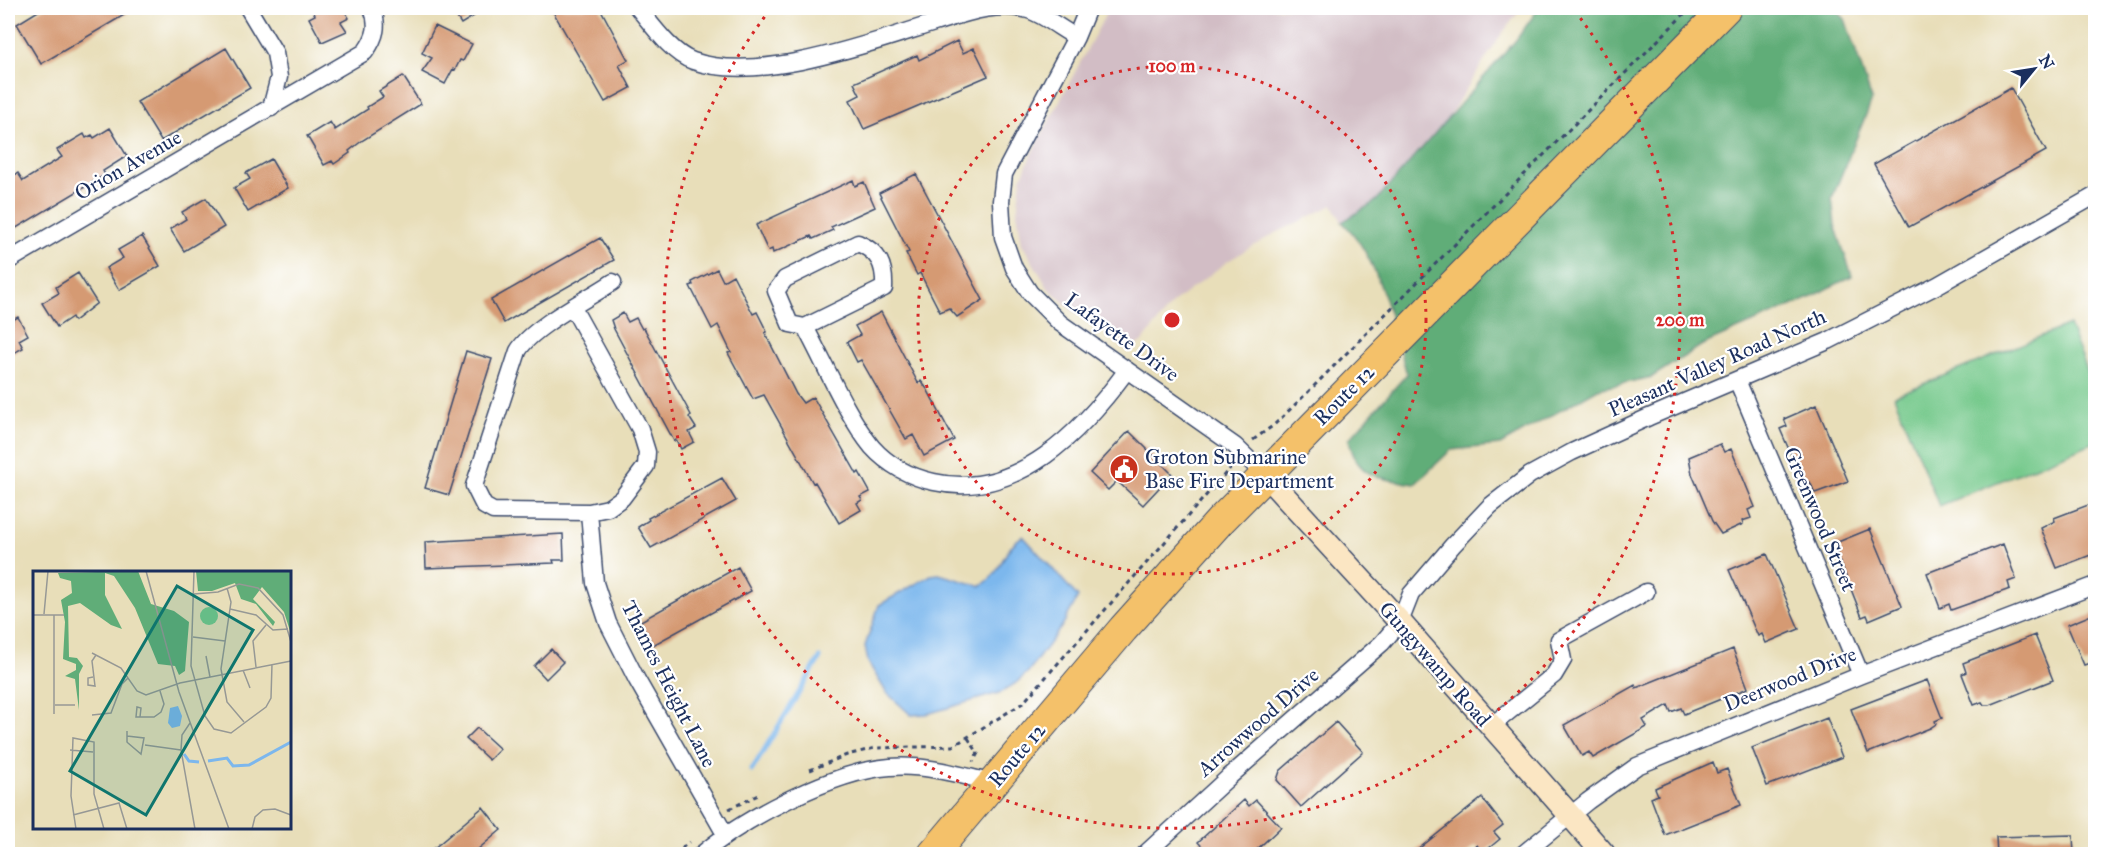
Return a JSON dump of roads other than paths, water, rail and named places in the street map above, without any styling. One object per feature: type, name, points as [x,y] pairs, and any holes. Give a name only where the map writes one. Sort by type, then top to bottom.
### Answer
[{"type":"highway","name":"Route 12","points":[[933,855],[1171,575],[1265,475],[1726,8]]},
{"type":"street","points":[[248,8],[275,53],[279,77],[271,108]]},
{"type":"street","name":"Orion Avenue","points":[[8,261],[365,51],[374,39],[377,21],[372,8]]},
{"type":"street","points":[[638,8],[662,38],[692,61],[731,67],[782,64],[831,55],[969,12],[996,8],[1028,10],[1076,38]]},
{"type":"street","name":"Lafayette Drive","points":[[1088,8],[1076,38],[1004,174],[1001,201],[1003,237],[1014,268],[1030,293],[1060,323],[1235,446],[1265,475]]},
{"type":"street","name":"Pleasant Valley Road North","points":[[1400,622],[1411,594],[1453,545],[1490,506],[1530,475],[1591,443],[1828,341],[1936,286],[2096,195]]},
{"type":"street","points":[[858,243],[873,250],[884,272],[884,288],[806,327],[790,324],[776,291],[785,279],[858,243]]},
{"type":"street","points":[[573,308],[640,429],[647,452],[646,466],[622,498],[608,508],[589,512],[493,511],[484,506],[474,486],[518,351],[525,340],[573,308],[613,282]]},
{"type":"street","points":[[806,327],[872,447],[892,465],[917,478],[946,485],[977,484],[1027,469],[1061,445],[1113,390],[1127,370]]},
{"type":"street","name":"Greenwood Street","points":[[1737,380],[1861,675]]},
{"type":"street","name":"Gungywamp Road","points":[[1265,475],[1400,622],[1604,855]]},
{"type":"street","name":"Thames Height Lane","points":[[589,512],[595,583],[608,623],[637,680],[725,834]]},
{"type":"street","name":"Deerwood Drive","points":[[1523,855],[1570,816],[1637,766],[1861,675],[2096,585]]},
{"type":"street","points":[[1491,727],[1554,675],[1563,660],[1559,640],[1646,592]]},
{"type":"street","name":"Arrowwood Drive","points":[[1145,855],[1229,777],[1382,643],[1400,622]]},
{"type":"street","points":[[702,855],[725,834],[824,785],[858,773],[890,767],[924,768],[994,783]]},
{"type":"water","points":[[1023,536],[1078,597],[1062,626],[1028,672],[1002,692],[927,714],[911,715],[886,692],[868,662],[865,646],[879,605],[931,575],[939,574],[980,586],[993,575],[1011,547]]},
{"type":"waterway","points":[[752,770],[820,658]]},
{"type":"place","name":"Groton Submarine Base Fire Department","points":[[1124,469]]}]
